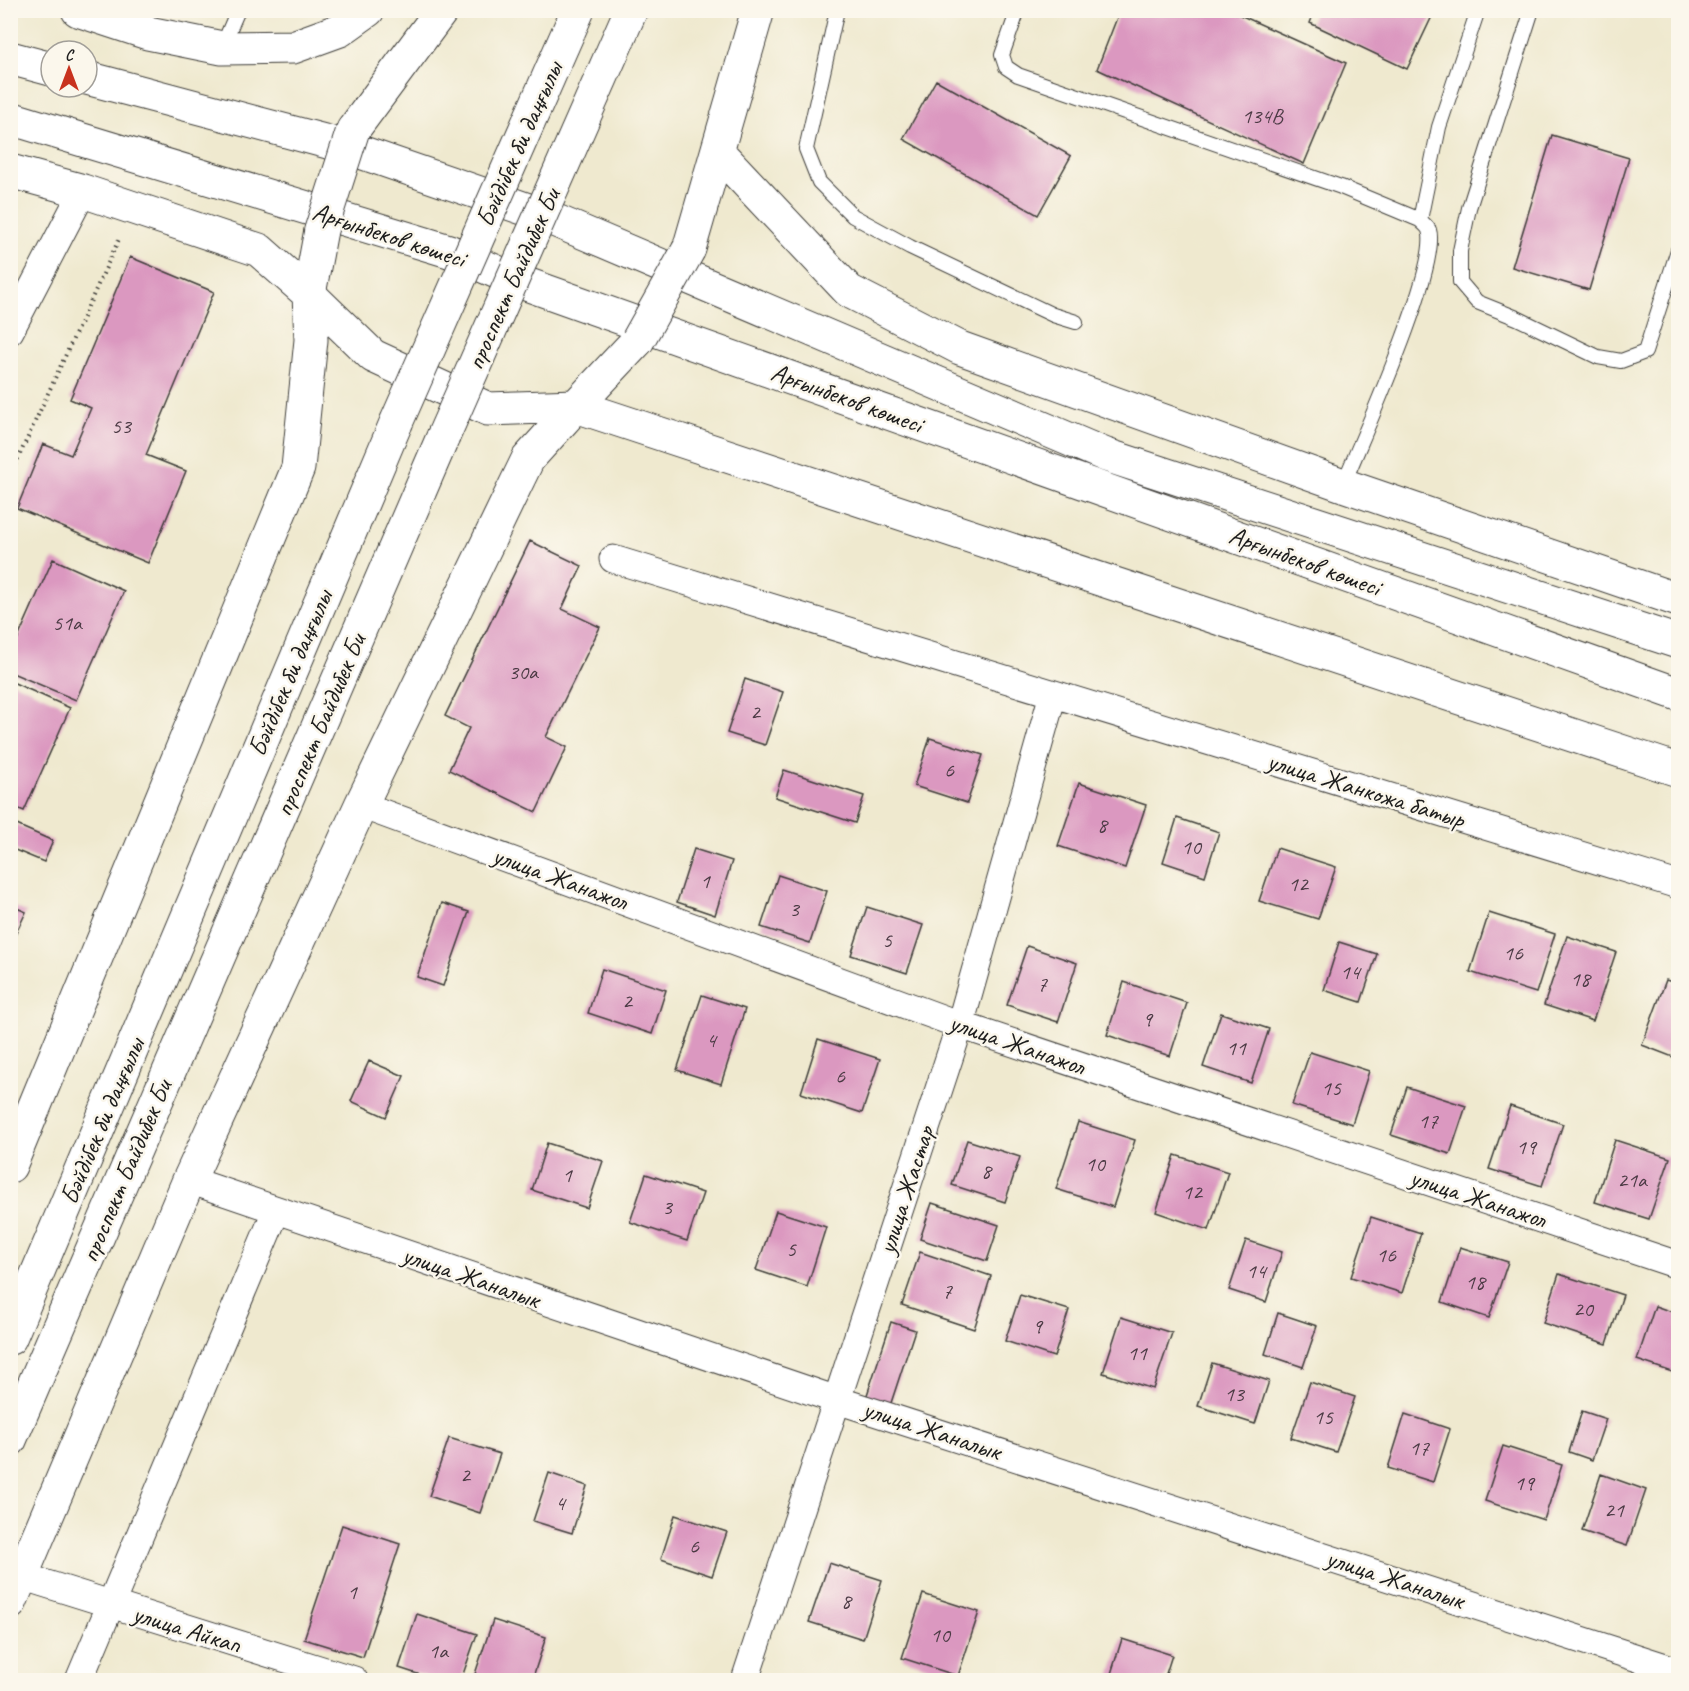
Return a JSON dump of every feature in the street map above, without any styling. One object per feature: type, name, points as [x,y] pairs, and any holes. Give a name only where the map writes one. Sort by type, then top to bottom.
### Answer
[{"type":"main road","points":[[78,10],[148,33],[222,48],[293,47],[340,30],[368,10]]},
{"type":"main road","points":[[10,1166],[298,468],[311,340],[309,294],[321,230],[352,130],[442,10]]},
{"type":"main road","name":"Бәйдібек би даңғылы","points":[[10,1338],[396,423],[578,10]]},
{"type":"main road","name":"проспект Байдибек Би","points":[[10,1440],[443,437],[631,10]]},
{"type":"main road","points":[[16,1590],[189,1180],[361,805],[528,459],[638,340],[689,249],[758,10]]},
{"type":"main road","points":[[10,58],[39,66]]},
{"type":"main road","name":"Арғынбеков көшесі","points":[[99,81],[342,146],[509,202],[1106,455],[1678,642]]},
{"type":"main road","name":"Арғынбеков көшесі","points":[[10,118],[449,251],[515,280],[1678,694]]},
{"type":"main road","points":[[718,152],[849,291],[960,348],[1343,485],[1678,600]]},
{"type":"main road","points":[[10,171],[82,191],[259,250],[309,294],[373,356],[488,409],[576,406],[1678,770]]},
{"type":"street","points":[[10,331],[82,191]]},
{"type":"street","name":"улица Жанкожа батыр","points":[[612,559],[1678,885]]},
{"type":"street","name":"улица Жастар","points":[[745,1680],[960,1025],[1053,694]]},
{"type":"street","name":"улица Жанажол","points":[[361,805],[960,1025],[1678,1265]]},
{"type":"street","name":"улица Жаналык","points":[[189,1180],[837,1400],[1678,1671]]},
{"type":"street","points":[[79,1680],[276,1211]]},
{"type":"street","name":"улица Айкап","points":[[16,1590],[110,1605],[354,1680]]},
{"type":"lane","points":[[222,48],[238,10]]},
{"type":"lane","points":[[837,10],[806,149],[819,182],[853,216],[910,247],[1053,315],[1076,322]]},
{"type":"lane","points":[[1018,10],[1002,55],[1006,67],[1018,75],[1341,187],[1420,220],[1429,230],[1430,245],[1422,287],[1343,485]]},
{"type":"lane","points":[[1420,220],[1439,128],[1478,10]]},
{"type":"lane","points":[[1532,10],[1469,207],[1460,251],[1460,282],[1477,302],[1598,357],[1622,361],[1645,352],[1678,250]]},
{"type":"path","points":[[10,476],[122,233]]},
{"type":"building","points":[[1120,10],[1229,10],[1346,63],[1304,164],[1097,69]]},
{"type":"building","points":[[1315,10],[1435,10],[1407,69],[1310,23]]},
{"type":"building","points":[[936,80],[1071,156],[1038,215],[903,139]]},
{"type":"building","points":[[1552,135],[1629,158],[1589,290],[1512,267]]},
{"type":"building","points":[[130,257],[214,292],[146,455],[186,471],[148,563],[17,508],[43,444],[71,455],[91,408],[70,399]]},
{"type":"building","points":[[530,541],[582,566],[562,609],[600,627],[546,737],[567,747],[536,812],[449,770],[469,728],[445,716]]},
{"type":"building","points":[[53,559],[124,591],[76,700],[10,672],[10,656]]},
{"type":"building","points":[[745,679],[783,692],[765,745],[727,733]]},
{"type":"building","points":[[10,681],[70,708],[24,811],[10,805]]},
{"type":"building","points":[[930,738],[983,755],[967,803],[914,786]]},
{"type":"building","points":[[784,770],[864,796],[855,823],[775,797]]},
{"type":"building","points":[[1079,783],[1146,805],[1125,868],[1058,846]]},
{"type":"building","points":[[1177,818],[1219,832],[1205,876],[1163,862]]},
{"type":"building","points":[[10,822],[53,841],[44,862],[10,848]]},
{"type":"building","points":[[1277,848],[1336,867],[1318,919],[1259,901]]},
{"type":"building","points":[[694,849],[732,861],[715,915],[677,902]]},
{"type":"building","points":[[778,875],[827,891],[810,943],[761,927]]},
{"type":"building","points":[[442,903],[469,912],[443,986],[417,977]]},
{"type":"building","points":[[10,905],[26,912],[10,946]]},
{"type":"building","points":[[867,907],[923,925],[907,973],[851,955]]},
{"type":"building","points":[[1489,913],[1555,934],[1536,993],[1470,972]]},
{"type":"building","points":[[1567,936],[1616,952],[1593,1021],[1544,1005]]},
{"type":"building","points":[[1339,942],[1377,954],[1361,1002],[1324,990]]},
{"type":"building","points":[[1027,946],[1077,963],[1058,1022],[1007,1005]]},
{"type":"building","points":[[602,969],[666,990],[652,1034],[588,1013]]},
{"type":"building","points":[[1666,980],[1678,984],[1678,1059],[1642,1045]]},
{"type":"building","points":[[1124,982],[1187,1003],[1170,1056],[1107,1035]]},
{"type":"building","points":[[702,995],[745,1009],[721,1084],[677,1070]]},
{"type":"building","points":[[1221,1013],[1269,1029],[1251,1083],[1203,1067]]},
{"type":"building","points":[[818,1039],[880,1059],[862,1113],[801,1093]]},
{"type":"building","points":[[1310,1052],[1369,1071],[1352,1124],[1292,1105]]},
{"type":"building","points":[[369,1061],[404,1076],[386,1117],[351,1101]]},
{"type":"building","points":[[1407,1087],[1466,1106],[1450,1154],[1391,1135]]},
{"type":"building","points":[[1510,1106],[1563,1124],[1542,1186],[1489,1169]]},
{"type":"building","points":[[1078,1122],[1135,1140],[1113,1207],[1056,1189]]},
{"type":"building","points":[[967,1140],[1020,1157],[1005,1202],[952,1185]]},
{"type":"building","points":[[1615,1140],[1670,1158],[1649,1219],[1595,1202]]},
{"type":"building","points":[[547,1143],[603,1161],[587,1208],[532,1190]]},
{"type":"building","points":[[1175,1155],[1228,1172],[1209,1230],[1156,1212]]},
{"type":"building","points":[[646,1174],[703,1193],[687,1241],[630,1222]]},
{"type":"building","points":[[932,1203],[999,1225],[987,1261],[920,1239]]},
{"type":"building","points":[[776,1211],[826,1227],[807,1287],[756,1270]]},
{"type":"building","points":[[1371,1217],[1421,1233],[1402,1293],[1351,1277]]},
{"type":"building","points":[[1246,1240],[1282,1252],[1266,1302],[1229,1290]]},
{"type":"building","points":[[1460,1247],[1508,1262],[1489,1318],[1442,1302]]},
{"type":"building","points":[[920,1252],[991,1276],[974,1329],[902,1305]]},
{"type":"building","points":[[1559,1274],[1623,1295],[1607,1344],[1543,1323]]},
{"type":"building","points":[[1020,1295],[1069,1310],[1054,1357],[1005,1341]]},
{"type":"building","points":[[1655,1306],[1678,1314],[1678,1374],[1637,1360]]},
{"type":"building","points":[[1278,1313],[1317,1326],[1303,1367],[1265,1354]]},
{"type":"building","points":[[1121,1317],[1172,1333],[1153,1389],[1103,1373]]},
{"type":"building","points":[[891,1322],[915,1330],[890,1406],[866,1398]]},
{"type":"building","points":[[1212,1363],[1269,1381],[1255,1424],[1198,1406]]},
{"type":"building","points":[[1310,1382],[1355,1397],[1336,1452],[1291,1438]]},
{"type":"building","points":[[1582,1411],[1606,1419],[1592,1460],[1569,1452]]},
{"type":"building","points":[[1405,1414],[1450,1429],[1433,1482],[1388,1468]]},
{"type":"building","points":[[449,1438],[500,1454],[480,1513],[429,1496]]},
{"type":"building","points":[[1503,1446],[1562,1465],[1544,1520],[1485,1501]]},
{"type":"building","points":[[549,1473],[587,1486],[572,1533],[533,1521]]},
{"type":"building","points":[[1601,1474],[1646,1490],[1627,1546],[1582,1531]]},
{"type":"building","points":[[675,1515],[727,1532],[712,1576],[661,1559]]},
{"type":"building","points":[[342,1525],[400,1544],[363,1657],[304,1639]]},
{"type":"building","points":[[829,1563],[882,1580],[863,1639],[809,1622]]},
{"type":"building","points":[[923,1594],[979,1612],[958,1676],[902,1658]]},
{"type":"building","points":[[417,1614],[477,1634],[461,1680],[436,1680],[399,1668]]},
{"type":"building","points":[[493,1620],[546,1637],[532,1680],[473,1680]]},
{"type":"building","points":[[1122,1639],[1172,1655],[1164,1680],[1109,1680]]}]
